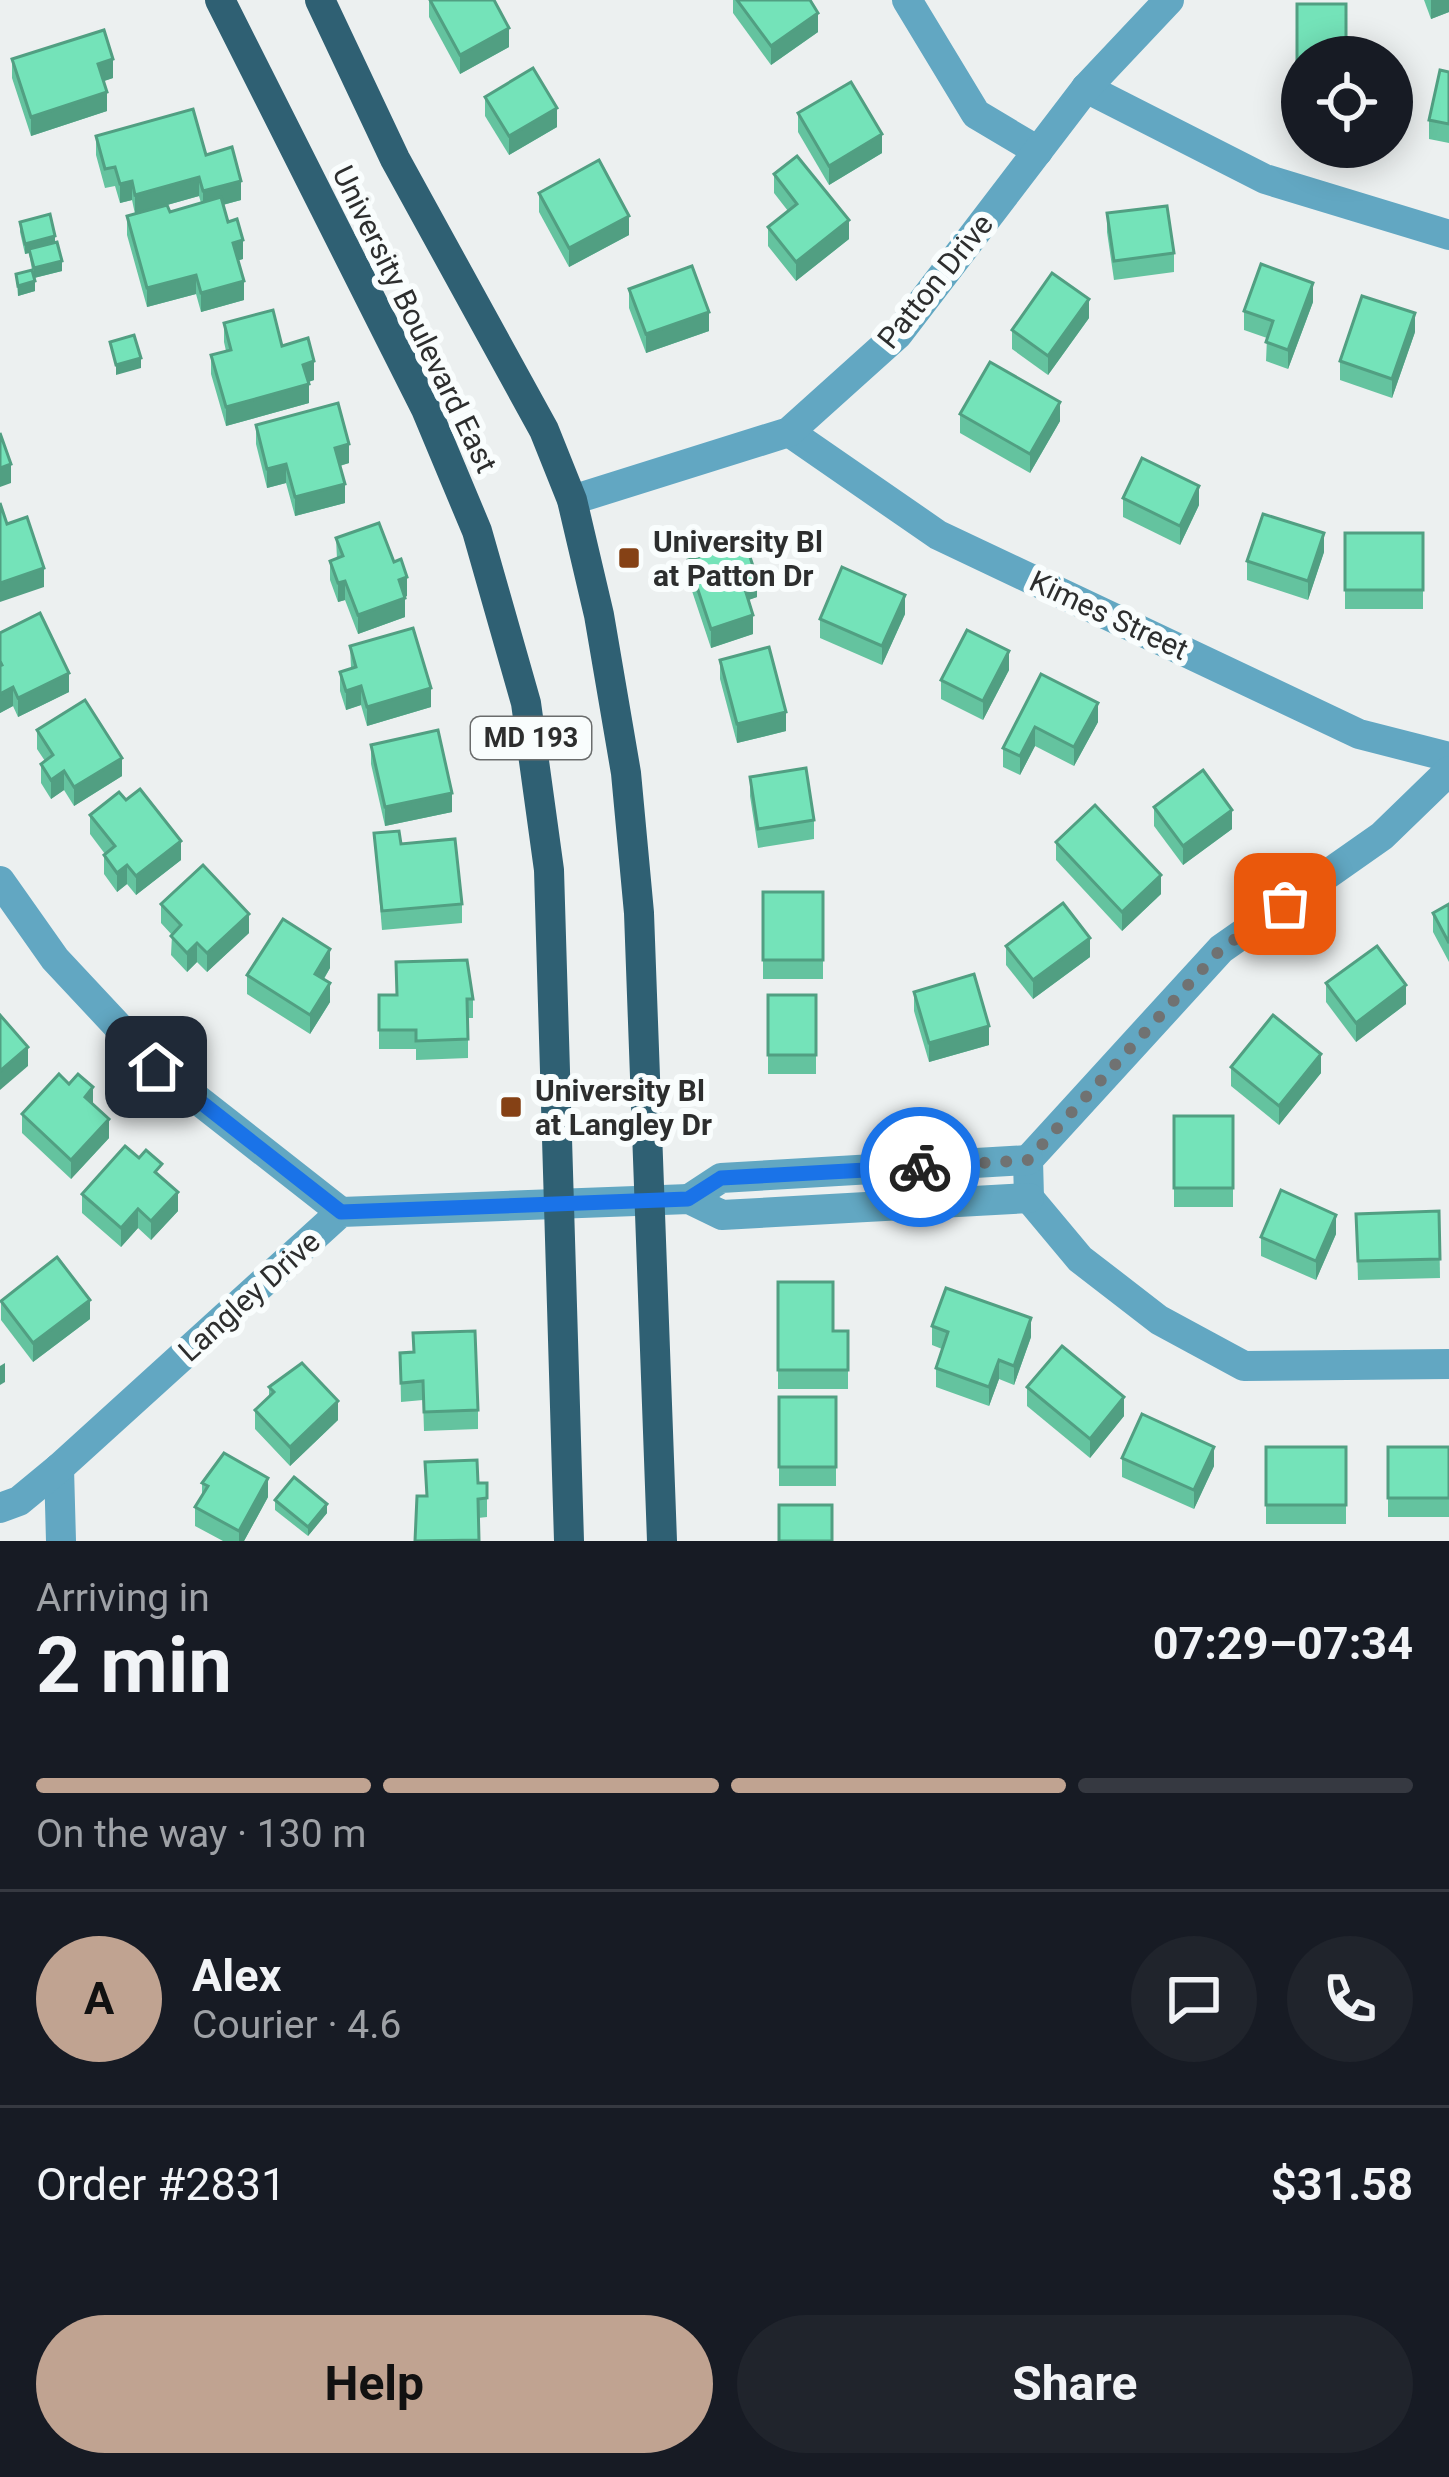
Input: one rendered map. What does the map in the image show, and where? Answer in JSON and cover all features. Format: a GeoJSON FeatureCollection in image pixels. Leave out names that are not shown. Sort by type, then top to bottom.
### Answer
{"type":"FeatureCollection","features":[{"type":"Feature","properties":{"kind":"main road","name":"University Boulevard East"},"geometry":{"type":"LineString","coordinates":[[220,0],[426,409],[477,531],[520,681],[549,870],[568,1541]]}},
{"type":"Feature","properties":{"kind":"main road","name":"University Boulevard East"},"geometry":{"type":"LineString","coordinates":[[320,0],[395,159],[544,430],[572,500],[626,773],[639,913],[662,1541]]}},
{"type":"Feature","properties":{"kind":"street"},"geometry":{"type":"LineString","coordinates":[[907,0],[976,114],[1038,151]]}},
{"type":"Feature","properties":{"kind":"street","name":"Patton Drive"},"geometry":{"type":"LineString","coordinates":[[572,500],[789,432],[898,334],[1086,88],[1169,0]]}},
{"type":"Feature","properties":{"kind":"street"},"geometry":{"type":"LineString","coordinates":[[1086,88],[1265,178],[1449,235]]}},
{"type":"Feature","properties":{"kind":"street","name":"Kimes Street"},"geometry":{"type":"LineString","coordinates":[[789,432],[938,535],[1359,734],[1449,757]]}},
{"type":"Feature","properties":{"kind":"street"},"geometry":{"type":"LineString","coordinates":[[1449,771],[1382,836],[1221,949],[1028,1160],[1029,1198],[1079,1259],[1159,1320],[1244,1366],[1449,1364]]}},
{"type":"Feature","properties":{"kind":"street"},"geometry":{"type":"LineString","coordinates":[[0,881],[56,959],[156,1067],[341,1212]]}},
{"type":"Feature","properties":{"kind":"street","name":"Langley Drive"},"geometry":{"type":"LineString","coordinates":[[688,1199],[721,1178],[1028,1160]]}},
{"type":"Feature","properties":{"kind":"street","name":"Langley Drive"},"geometry":{"type":"LineString","coordinates":[[0,1508],[19,1501],[59,1468],[341,1212],[688,1199],[722,1215],[1029,1198]]}},
{"type":"Feature","properties":{"kind":"street"},"geometry":{"type":"LineString","coordinates":[[59,1468],[61,1541]]}},
{"type":"Feature","properties":{"kind":"building"},"geometry":{"type":"Polygon","coordinates":[[[430,0],[494,0],[509,28],[460,55],[430,0]]]}},
{"type":"Feature","properties":{"kind":"building"},"geometry":{"type":"Polygon","coordinates":[[[737,0],[810,0],[818,13],[771,46],[737,0]]]}},
{"type":"Feature","properties":{"kind":"building"},"geometry":{"type":"Polygon","coordinates":[[[1297,4],[1346,4],[1346,36],[1297,36],[1297,4]]]}},
{"type":"Feature","properties":{"kind":"building"},"geometry":{"type":"Polygon","coordinates":[[[104,30],[113,59],[98,64],[107,92],[31,117],[12,59],[104,30]]]}},
{"type":"Feature","properties":{"kind":"building"},"geometry":{"type":"Polygon","coordinates":[[[533,68],[557,108],[509,136],[485,97],[533,68]]]}},
{"type":"Feature","properties":{"kind":"building"},"geometry":{"type":"Polygon","coordinates":[[[1440,70],[1449,72],[1449,124],[1429,120],[1440,70]]]}},
{"type":"Feature","properties":{"kind":"building"},"geometry":{"type":"Polygon","coordinates":[[[851,82],[882,134],[829,166],[798,113],[851,82]]]}},
{"type":"Feature","properties":{"kind":"building"},"geometry":{"type":"Polygon","coordinates":[[[193,109],[206,155],[232,147],[241,181],[203,191],[199,177],[135,195],[132,181],[120,184],[115,167],[105,169],[96,136],[193,109]]]}},
{"type":"Feature","properties":{"kind":"building"},"geometry":{"type":"Polygon","coordinates":[[[797,156],[849,220],[796,262],[768,227],[797,204],[774,174],[797,156]]]}},
{"type":"Feature","properties":{"kind":"building"},"geometry":{"type":"Polygon","coordinates":[[[599,160],[629,216],[569,248],[539,193],[599,160]]]}},
{"type":"Feature","properties":{"kind":"building"},"geometry":{"type":"Polygon","coordinates":[[[221,197],[228,222],[237,219],[243,240],[233,243],[244,281],[201,293],[196,275],[147,288],[127,216],[167,205],[170,212],[221,197]]]}},
{"type":"Feature","properties":{"kind":"building"},"geometry":{"type":"Polygon","coordinates":[[[1167,206],[1174,253],[1114,261],[1107,213],[1167,206]]]}},
{"type":"Feature","properties":{"kind":"building"},"geometry":{"type":"Polygon","coordinates":[[[50,214],[55,236],[25,244],[20,222],[50,214]]]}},
{"type":"Feature","properties":{"kind":"building"},"geometry":{"type":"Polygon","coordinates":[[[57,242],[62,261],[34,268],[29,249],[57,242]]]}},
{"type":"Feature","properties":{"kind":"building"},"geometry":{"type":"Polygon","coordinates":[[[1261,264],[1313,283],[1288,350],[1266,342],[1273,321],[1244,311],[1261,264]]]}},
{"type":"Feature","properties":{"kind":"building"},"geometry":{"type":"Polygon","coordinates":[[[692,266],[709,312],[646,334],[629,289],[692,266]]]}},
{"type":"Feature","properties":{"kind":"building"},"geometry":{"type":"Polygon","coordinates":[[[32,270],[35,281],[18,286],[16,274],[32,270]]]}},
{"type":"Feature","properties":{"kind":"building"},"geometry":{"type":"Polygon","coordinates":[[[1052,273],[1089,299],[1048,356],[1012,330],[1052,273]]]}},
{"type":"Feature","properties":{"kind":"building"},"geometry":{"type":"Polygon","coordinates":[[[1362,296],[1415,313],[1392,379],[1340,361],[1362,296]]]}},
{"type":"Feature","properties":{"kind":"building"},"geometry":{"type":"Polygon","coordinates":[[[273,310],[282,346],[308,338],[314,361],[303,365],[309,384],[226,407],[211,355],[231,350],[224,323],[273,310]]]}},
{"type":"Feature","properties":{"kind":"building"},"geometry":{"type":"Polygon","coordinates":[[[134,335],[141,358],[116,365],[110,342],[134,335]]]}},
{"type":"Feature","properties":{"kind":"building"},"geometry":{"type":"Polygon","coordinates":[[[990,362],[1060,402],[1030,454],[960,414],[990,362]]]}},
{"type":"Feature","properties":{"kind":"building"},"geometry":{"type":"Polygon","coordinates":[[[338,403],[349,444],[335,448],[345,484],[295,497],[286,464],[267,469],[256,425],[338,403]]]}},
{"type":"Feature","properties":{"kind":"building"},"geometry":{"type":"Polygon","coordinates":[[[0,433],[11,464],[0,468],[0,433]]]}},
{"type":"Feature","properties":{"kind":"building"},"geometry":{"type":"Polygon","coordinates":[[[1142,458],[1199,486],[1180,526],[1123,498],[1142,458]]]}},
{"type":"Feature","properties":{"kind":"building"},"geometry":{"type":"Polygon","coordinates":[[[0,503],[7,524],[27,517],[44,568],[0,583],[0,503]]]}},
{"type":"Feature","properties":{"kind":"building"},"geometry":{"type":"Polygon","coordinates":[[[1263,514],[1324,533],[1308,581],[1247,561],[1263,514]]]}},
{"type":"Feature","properties":{"kind":"building"},"geometry":{"type":"Polygon","coordinates":[[[379,523],[394,562],[401,559],[407,577],[399,580],[405,598],[358,615],[345,581],[338,583],[330,561],[343,556],[336,538],[379,523]]]}},
{"type":"Feature","properties":{"kind":"building"},"geometry":{"type":"Polygon","coordinates":[[[1345,533],[1423,533],[1423,590],[1345,590],[1345,533]]]}},
{"type":"Feature","properties":{"kind":"building"},"geometry":{"type":"Polygon","coordinates":[[[745,542],[757,578],[743,583],[753,615],[711,629],[688,560],[745,542]]]}},
{"type":"Feature","properties":{"kind":"building"},"geometry":{"type":"Polygon","coordinates":[[[842,567],[905,595],[882,646],[820,619],[842,567]]]}},
{"type":"Feature","properties":{"kind":"building"},"geometry":{"type":"Polygon","coordinates":[[[40,613],[69,673],[18,698],[13,687],[0,694],[0,633],[40,613]]]}},
{"type":"Feature","properties":{"kind":"building"},"geometry":{"type":"Polygon","coordinates":[[[413,628],[431,688],[367,707],[361,686],[346,691],[340,672],[356,667],[350,646],[413,628]]]}},
{"type":"Feature","properties":{"kind":"building"},"geometry":{"type":"Polygon","coordinates":[[[967,630],[1009,651],[983,701],[941,680],[967,630]]]}},
{"type":"Feature","properties":{"kind":"building"},"geometry":{"type":"Polygon","coordinates":[[[769,647],[786,712],[737,724],[720,660],[769,647]]]}},
{"type":"Feature","properties":{"kind":"building"},"geometry":{"type":"Polygon","coordinates":[[[1041,674],[1098,703],[1074,747],[1035,727],[1020,756],[1003,748],[1041,674]]]}},
{"type":"Feature","properties":{"kind":"building"},"geometry":{"type":"Polygon","coordinates":[[[85,700],[122,758],[74,787],[64,771],[51,780],[41,764],[53,755],[37,730],[85,700]]]}},
{"type":"Feature","properties":{"kind":"building"},"geometry":{"type":"Polygon","coordinates":[[[438,730],[452,793],[385,807],[371,745],[438,730]]]}},
{"type":"Feature","properties":{"kind":"building"},"geometry":{"type":"Polygon","coordinates":[[[806,768],[814,820],[758,829],[750,777],[806,768]]]}},
{"type":"Feature","properties":{"kind":"building"},"geometry":{"type":"Polygon","coordinates":[[[1203,770],[1232,810],[1183,846],[1154,807],[1203,770]]]}},
{"type":"Feature","properties":{"kind":"building"},"geometry":{"type":"Polygon","coordinates":[[[140,789],[181,841],[136,876],[127,865],[117,873],[104,855],[115,846],[90,815],[119,792],[126,800],[140,789]]]}},
{"type":"Feature","properties":{"kind":"building"},"geometry":{"type":"Polygon","coordinates":[[[1095,805],[1161,875],[1122,912],[1056,842],[1095,805]]]}},
{"type":"Feature","properties":{"kind":"building"},"geometry":{"type":"Polygon","coordinates":[[[399,831],[401,844],[455,839],[462,904],[382,911],[374,833],[399,831]]]}},
{"type":"Feature","properties":{"kind":"building"},"geometry":{"type":"Polygon","coordinates":[[[203,865],[249,914],[207,953],[197,943],[187,953],[171,936],[181,925],[161,904],[203,865]]]}},
{"type":"Feature","properties":{"kind":"building"},"geometry":{"type":"Polygon","coordinates":[[[763,892],[823,892],[823,960],[763,960],[763,892]]]}},
{"type":"Feature","properties":{"kind":"building"},"geometry":{"type":"Polygon","coordinates":[[[1063,903],[1090,938],[1033,980],[1006,946],[1063,903]]]}},
{"type":"Feature","properties":{"kind":"building"},"geometry":{"type":"Polygon","coordinates":[[[1449,904],[1449,943],[1433,913],[1449,904]]]}},
{"type":"Feature","properties":{"kind":"building"},"geometry":{"type":"Polygon","coordinates":[[[283,919],[330,949],[315,974],[330,983],[310,1015],[247,975],[283,919]]]}},
{"type":"Feature","properties":{"kind":"building"},"geometry":{"type":"Polygon","coordinates":[[[1377,946],[1406,985],[1356,1023],[1326,983],[1377,946]]]}},
{"type":"Feature","properties":{"kind":"building"},"geometry":{"type":"Polygon","coordinates":[[[467,960],[473,999],[467,999],[468,1039],[416,1041],[416,1030],[379,1030],[379,995],[397,995],[396,962],[467,960]]]}},
{"type":"Feature","properties":{"kind":"building"},"geometry":{"type":"Polygon","coordinates":[[[974,974],[989,1026],[929,1043],[914,992],[974,974]]]}},
{"type":"Feature","properties":{"kind":"building"},"geometry":{"type":"Polygon","coordinates":[[[768,995],[816,995],[816,1055],[768,1055],[768,995]]]}},
{"type":"Feature","properties":{"kind":"building"},"geometry":{"type":"Polygon","coordinates":[[[0,1015],[28,1047],[0,1071],[0,1015]]]}},
{"type":"Feature","properties":{"kind":"building"},"geometry":{"type":"Polygon","coordinates":[[[1273,1015],[1321,1054],[1279,1106],[1231,1067],[1273,1015]]]}},
{"type":"Feature","properties":{"kind":"building"},"geometry":{"type":"Polygon","coordinates":[[[59,1074],[69,1084],[78,1074],[93,1087],[85,1097],[109,1119],[71,1160],[22,1114],[59,1074]]]}},
{"type":"Feature","properties":{"kind":"building"},"geometry":{"type":"Polygon","coordinates":[[[1174,1116],[1233,1116],[1233,1188],[1174,1188],[1174,1116]]]}},
{"type":"Feature","properties":{"kind":"building"},"geometry":{"type":"Polygon","coordinates":[[[125,1146],[139,1158],[146,1150],[162,1164],[155,1172],[178,1192],[151,1221],[138,1209],[121,1228],[82,1194],[125,1146]]]}},
{"type":"Feature","properties":{"kind":"building"},"geometry":{"type":"Polygon","coordinates":[[[1281,1190],[1336,1215],[1316,1261],[1261,1237],[1281,1190]]]}},
{"type":"Feature","properties":{"kind":"building"},"geometry":{"type":"Polygon","coordinates":[[[1439,1211],[1440,1259],[1358,1261],[1356,1214],[1439,1211]]]}},
{"type":"Feature","properties":{"kind":"building"},"geometry":{"type":"Polygon","coordinates":[[[57,1257],[90,1300],[33,1343],[1,1301],[57,1257]]]}},
{"type":"Feature","properties":{"kind":"building"},"geometry":{"type":"Polygon","coordinates":[[[778,1282],[833,1282],[833,1331],[848,1331],[848,1370],[778,1370],[778,1282]]]}},
{"type":"Feature","properties":{"kind":"building"},"geometry":{"type":"Polygon","coordinates":[[[946,1288],[1031,1318],[1014,1366],[999,1360],[989,1387],[936,1368],[948,1332],[932,1326],[946,1288]]]}},
{"type":"Feature","properties":{"kind":"building"},"geometry":{"type":"Polygon","coordinates":[[[475,1331],[478,1410],[424,1412],[423,1381],[401,1383],[400,1353],[414,1352],[413,1333],[475,1331]]]}},
{"type":"Feature","properties":{"kind":"building"},"geometry":{"type":"Polygon","coordinates":[[[1062,1346],[1124,1397],[1090,1439],[1027,1387],[1062,1346]]]}},
{"type":"Feature","properties":{"kind":"building"},"geometry":{"type":"Polygon","coordinates":[[[302,1363],[338,1401],[290,1447],[255,1410],[274,1392],[269,1387],[302,1363]]]}},
{"type":"Feature","properties":{"kind":"building"},"geometry":{"type":"Polygon","coordinates":[[[779,1397],[836,1397],[836,1467],[779,1467],[779,1397]]]}},
{"type":"Feature","properties":{"kind":"building"},"geometry":{"type":"Polygon","coordinates":[[[1142,1414],[1214,1447],[1194,1490],[1122,1458],[1142,1414]]]}},
{"type":"Feature","properties":{"kind":"building"},"geometry":{"type":"Polygon","coordinates":[[[1266,1447],[1346,1447],[1346,1505],[1266,1505],[1266,1447]]]}},
{"type":"Feature","properties":{"kind":"building"},"geometry":{"type":"Polygon","coordinates":[[[1388,1447],[1449,1447],[1449,1498],[1388,1498],[1388,1447]]]}},
{"type":"Feature","properties":{"kind":"building"},"geometry":{"type":"Polygon","coordinates":[[[224,1453],[268,1478],[239,1531],[195,1507],[208,1486],[202,1483],[224,1453]]]}},
{"type":"Feature","properties":{"kind":"building"},"geometry":{"type":"Polygon","coordinates":[[[477,1460],[478,1483],[487,1483],[487,1498],[478,1499],[479,1540],[415,1541],[417,1496],[427,1496],[425,1462],[477,1460]]]}},
{"type":"Feature","properties":{"kind":"building"},"geometry":{"type":"Polygon","coordinates":[[[294,1477],[327,1504],[308,1527],[275,1500],[294,1477]]]}},
{"type":"Feature","properties":{"kind":"building"},"geometry":{"type":"Polygon","coordinates":[[[779,1505],[832,1505],[832,1541],[779,1541],[779,1505]]]}},
{"type":"Feature","properties":{"kind":"way so far"},"geometry":{"type":"LineString","coordinates":[[920,1167],[1028,1160],[1221,949],[1285,904]]}},
{"type":"Feature","properties":{"kind":"place","name":"University Bl at Patton Dr"},"geometry":{"type":"Point","coordinates":[629,558]}},
{"type":"Feature","properties":{"kind":"place","name":"University Bl at Langley Dr"},"geometry":{"type":"Point","coordinates":[511,1107]}},
{"type":"Feature","properties":{"kind":"route"},"geometry":{"type":"LineString","coordinates":[[156,1067],[341,1212],[688,1199],[721,1178],[920,1167]]}}]}
